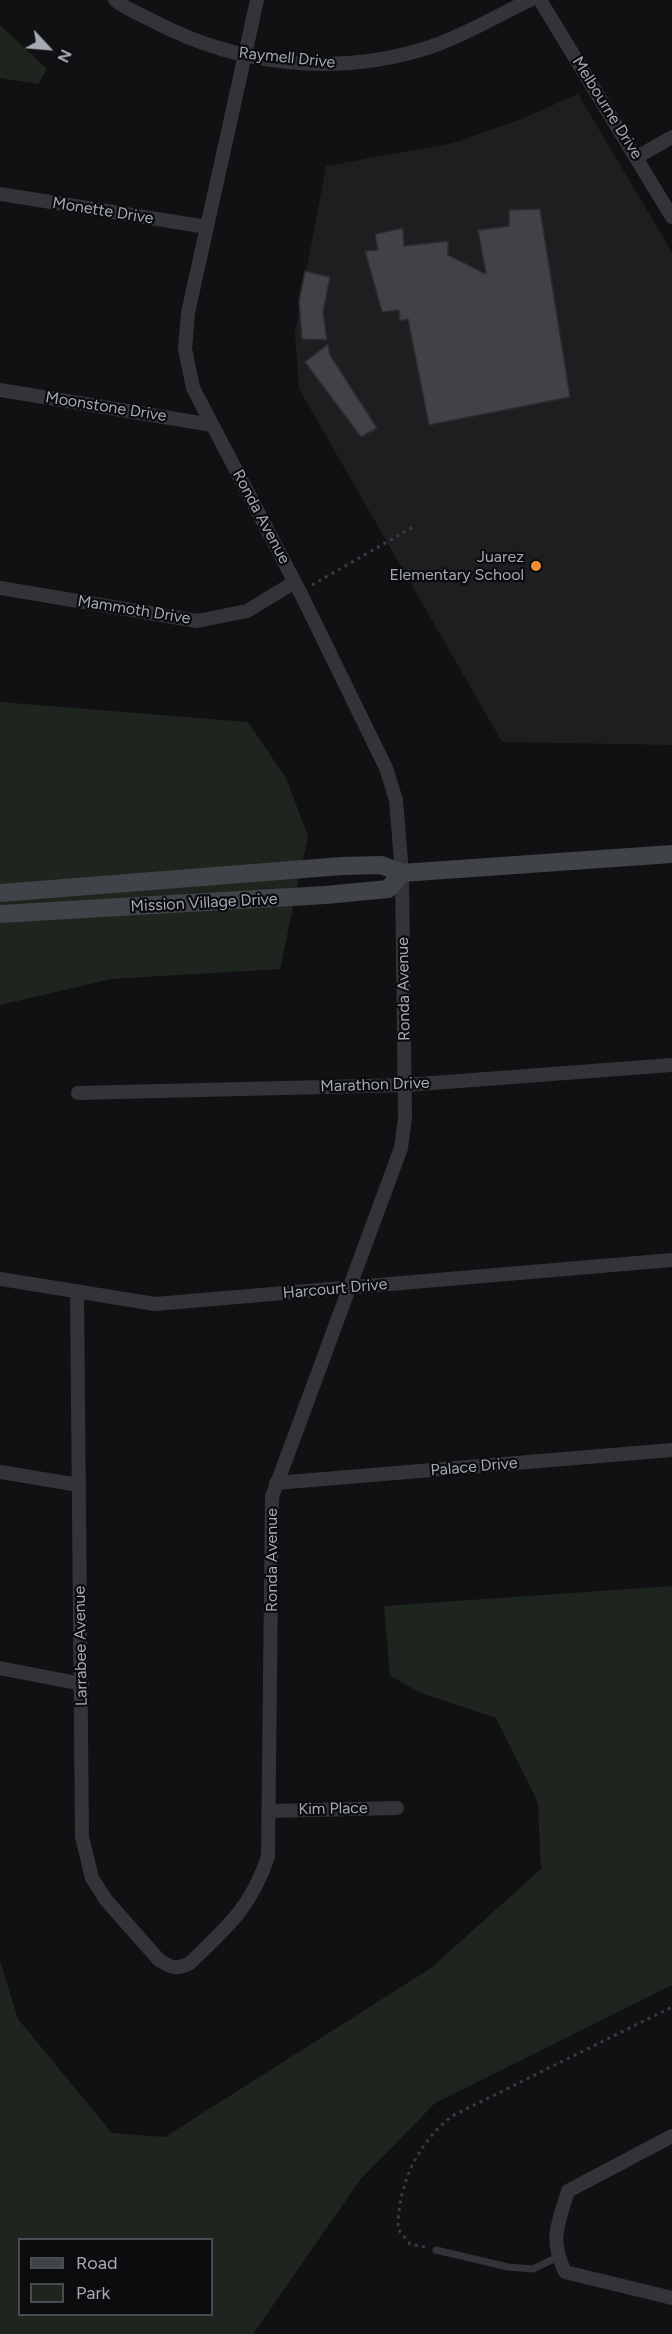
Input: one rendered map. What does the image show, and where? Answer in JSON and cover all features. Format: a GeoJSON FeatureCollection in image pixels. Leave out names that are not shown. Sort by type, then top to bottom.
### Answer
{"type":"FeatureCollection","features":[{"type":"Feature","properties":{"kind":"main road","name":"Mission Village Drive"},"geometry":{"type":"LineString","coordinates":[[0,893],[342,866],[381,865],[402,873],[672,854]]}},
{"type":"Feature","properties":{"kind":"main road","name":"Mission Village Drive"},"geometry":{"type":"LineString","coordinates":[[0,915],[388,889],[402,873]]}},
{"type":"Feature","properties":{"kind":"street","name":"Raymell Drive"},"geometry":{"type":"LineString","coordinates":[[114,0],[185,37],[244,57],[328,66],[362,63],[431,47],[530,0]]}},
{"type":"Feature","properties":{"kind":"street","name":"Ronda Avenue"},"geometry":{"type":"LineString","coordinates":[[170,1967],[180,1968],[189,1963],[241,1913],[260,1881],[268,1857],[272,1497],[401,1148],[405,1118],[402,873],[396,800],[386,768],[298,587],[193,388],[185,349],[188,313],[257,0]]}},
{"type":"Feature","properties":{"kind":"street","name":"Melbourne Drive"},"geometry":{"type":"LineString","coordinates":[[540,0],[672,217]]}},
{"type":"Feature","properties":{"kind":"street"},"geometry":{"type":"LineString","coordinates":[[637,158],[672,137]]}},
{"type":"Feature","properties":{"kind":"street","name":"Monette Drive"},"geometry":{"type":"LineString","coordinates":[[0,194],[207,227]]}},
{"type":"Feature","properties":{"kind":"street","name":"Moonstone Drive"},"geometry":{"type":"LineString","coordinates":[[0,390],[212,425]]}},
{"type":"Feature","properties":{"kind":"street","name":"Mammoth Drive"},"geometry":{"type":"LineString","coordinates":[[0,588],[197,621],[247,611],[298,587]]}},
{"type":"Feature","properties":{"kind":"street","name":"Marathon Drive"},"geometry":{"type":"LineString","coordinates":[[78,1093],[406,1085],[672,1065]]}},
{"type":"Feature","properties":{"kind":"street","name":"Harcourt Drive"},"geometry":{"type":"LineString","coordinates":[[0,1279],[155,1304],[672,1260]]}},
{"type":"Feature","properties":{"kind":"street","name":"Larrabee Avenue"},"geometry":{"type":"LineString","coordinates":[[77,1293],[82,1837],[92,1878],[106,1900],[159,1960],[170,1967]]}},
{"type":"Feature","properties":{"kind":"street","name":"Palace Drive"},"geometry":{"type":"LineString","coordinates":[[276,1483],[672,1450]]}},
{"type":"Feature","properties":{"kind":"street"},"geometry":{"type":"LineString","coordinates":[[0,1472],[79,1485]]}},
{"type":"Feature","properties":{"kind":"street"},"geometry":{"type":"LineString","coordinates":[[0,1668],[82,1684]]}},
{"type":"Feature","properties":{"kind":"street","name":"Kim Place"},"geometry":{"type":"LineString","coordinates":[[270,1811],[397,1808]]}},
{"type":"Feature","properties":{"kind":"street"},"geometry":{"type":"LineString","coordinates":[[672,2136],[568,2191],[554,2237],[558,2257],[565,2272],[672,2298]]}},
{"type":"Feature","properties":{"kind":"lane"},"geometry":{"type":"LineString","coordinates":[[436,2250],[508,2267],[533,2269],[558,2257]]}},
{"type":"Feature","properties":{"kind":"path"},"geometry":{"type":"LineString","coordinates":[[298,587],[335,570],[413,527]]}},
{"type":"Feature","properties":{"kind":"path"},"geometry":{"type":"LineString","coordinates":[[436,2250],[410,2244],[398,2229],[398,2206],[407,2175],[432,2132],[452,2116],[672,2007]]}},
{"type":"Feature","properties":{"kind":"shaded area","name":"Juarez Elementary School"},"geometry":{"type":"Polygon","coordinates":[[[578,94],[672,252],[672,745],[502,742],[299,389],[295,332],[326,166],[453,143],[519,120],[578,94]]]}},
{"type":"Feature","properties":{"kind":"green space"},"geometry":{"type":"Polygon","coordinates":[[[0,25],[47,69],[38,84],[0,78],[0,25]]]}},
{"type":"Feature","properties":{"kind":"green space"},"geometry":{"type":"Polygon","coordinates":[[[0,702],[248,722],[286,778],[308,836],[280,969],[111,979],[0,1005],[0,702]]]}},
{"type":"Feature","properties":{"kind":"green space"},"geometry":{"type":"Polygon","coordinates":[[[672,1586],[672,1985],[435,2103],[360,2180],[253,2334],[0,2334],[0,1961],[18,2019],[112,2133],[165,2137],[431,1968],[541,1869],[538,1803],[496,1718],[421,1693],[390,1676],[384,1606],[672,1586]]]}},
{"type":"Feature","properties":{"kind":"building"},"geometry":{"type":"Polygon","coordinates":[[[540,209],[570,397],[429,425],[408,319],[400,321],[399,310],[382,312],[365,251],[378,250],[375,234],[403,228],[404,246],[448,241],[448,255],[486,274],[478,230],[509,226],[509,210],[540,209]]]}},
{"type":"Feature","properties":{"kind":"building"},"geometry":{"type":"Polygon","coordinates":[[[305,271],[330,277],[323,312],[327,340],[302,339],[299,301],[305,271]]]}},
{"type":"Feature","properties":{"kind":"building"},"geometry":{"type":"Polygon","coordinates":[[[328,344],[330,355],[377,428],[361,437],[305,362],[328,344]]]}},
{"type":"Feature","properties":{"kind":"place","name":"Juarez Elementary School"},"geometry":{"type":"Point","coordinates":[536,566]}}]}
